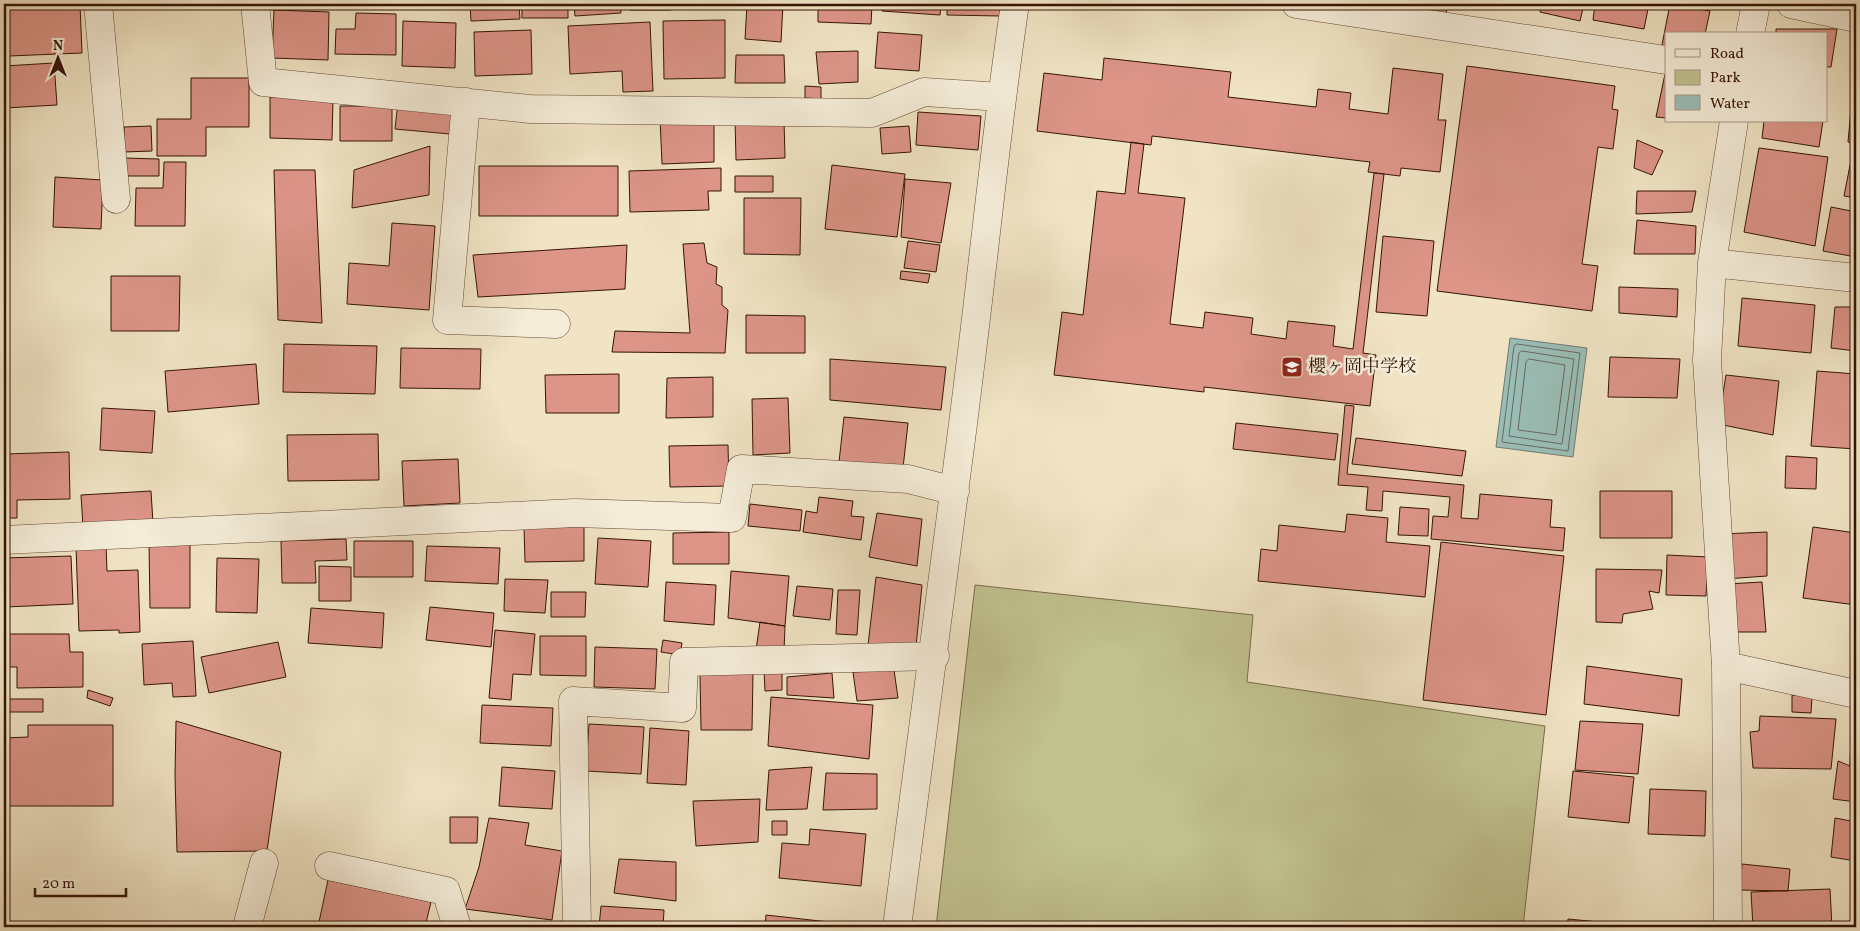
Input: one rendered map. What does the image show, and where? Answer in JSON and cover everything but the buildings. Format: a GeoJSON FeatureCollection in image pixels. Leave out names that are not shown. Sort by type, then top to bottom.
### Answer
{"type":"FeatureCollection","features":[{"type":"Feature","properties":{"kind":"street"},"geometry":{"type":"LineString","coordinates":[[98,4],[116,199]]}},
{"type":"Feature","properties":{"kind":"street"},"geometry":{"type":"LineString","coordinates":[[255,4],[263,82],[530,109],[872,113],[924,92],[1001,97]]}},
{"type":"Feature","properties":{"kind":"street"},"geometry":{"type":"LineString","coordinates":[[897,927],[935,656],[988,227],[1001,97],[1015,4]]}},
{"type":"Feature","properties":{"kind":"street"},"geometry":{"type":"LineString","coordinates":[[1296,4],[1665,60]]}},
{"type":"Feature","properties":{"kind":"street"},"geometry":{"type":"LineString","coordinates":[[1750,32],[1756,4]]}},
{"type":"Feature","properties":{"kind":"street"},"geometry":{"type":"LineString","coordinates":[[1791,4],[1856,18]]}},
{"type":"Feature","properties":{"kind":"street"},"geometry":{"type":"LineString","coordinates":[[466,102],[448,320],[556,324]]}},
{"type":"Feature","properties":{"kind":"street"},"geometry":{"type":"LineString","coordinates":[[1728,927],[1726,666],[1707,360],[1712,263],[1734,122]]}},
{"type":"Feature","properties":{"kind":"street"},"geometry":{"type":"LineString","coordinates":[[1712,263],[1856,278]]}},
{"type":"Feature","properties":{"kind":"street"},"geometry":{"type":"LineString","coordinates":[[4,540],[575,513],[732,518],[741,469],[908,479],[955,491]]}},
{"type":"Feature","properties":{"kind":"street"},"geometry":{"type":"LineString","coordinates":[[577,927],[572,701],[682,708],[684,662],[935,656]]}},
{"type":"Feature","properties":{"kind":"street"},"geometry":{"type":"LineString","coordinates":[[1726,666],[1856,694]]}},
{"type":"Feature","properties":{"kind":"street"},"geometry":{"type":"LineString","coordinates":[[247,927],[264,863]]}},
{"type":"Feature","properties":{"kind":"street"},"geometry":{"type":"LineString","coordinates":[[329,866],[446,891],[457,927]]}},
{"type":"Feature","properties":{"kind":"green space"},"geometry":{"type":"Polygon","coordinates":[[[975,585],[1253,615],[1247,682],[1545,726],[1523,927],[936,927],[975,585]]]}},
{"type":"Feature","properties":{"kind":"water"},"geometry":{"type":"Polygon","coordinates":[[[1510,338],[1587,348],[1573,457],[1496,447],[1510,338]]]}},
{"type":"Feature","properties":{"kind":"place","name":"櫻ヶ岡中学校"},"geometry":{"type":"Point","coordinates":[1292,367]}}]}
